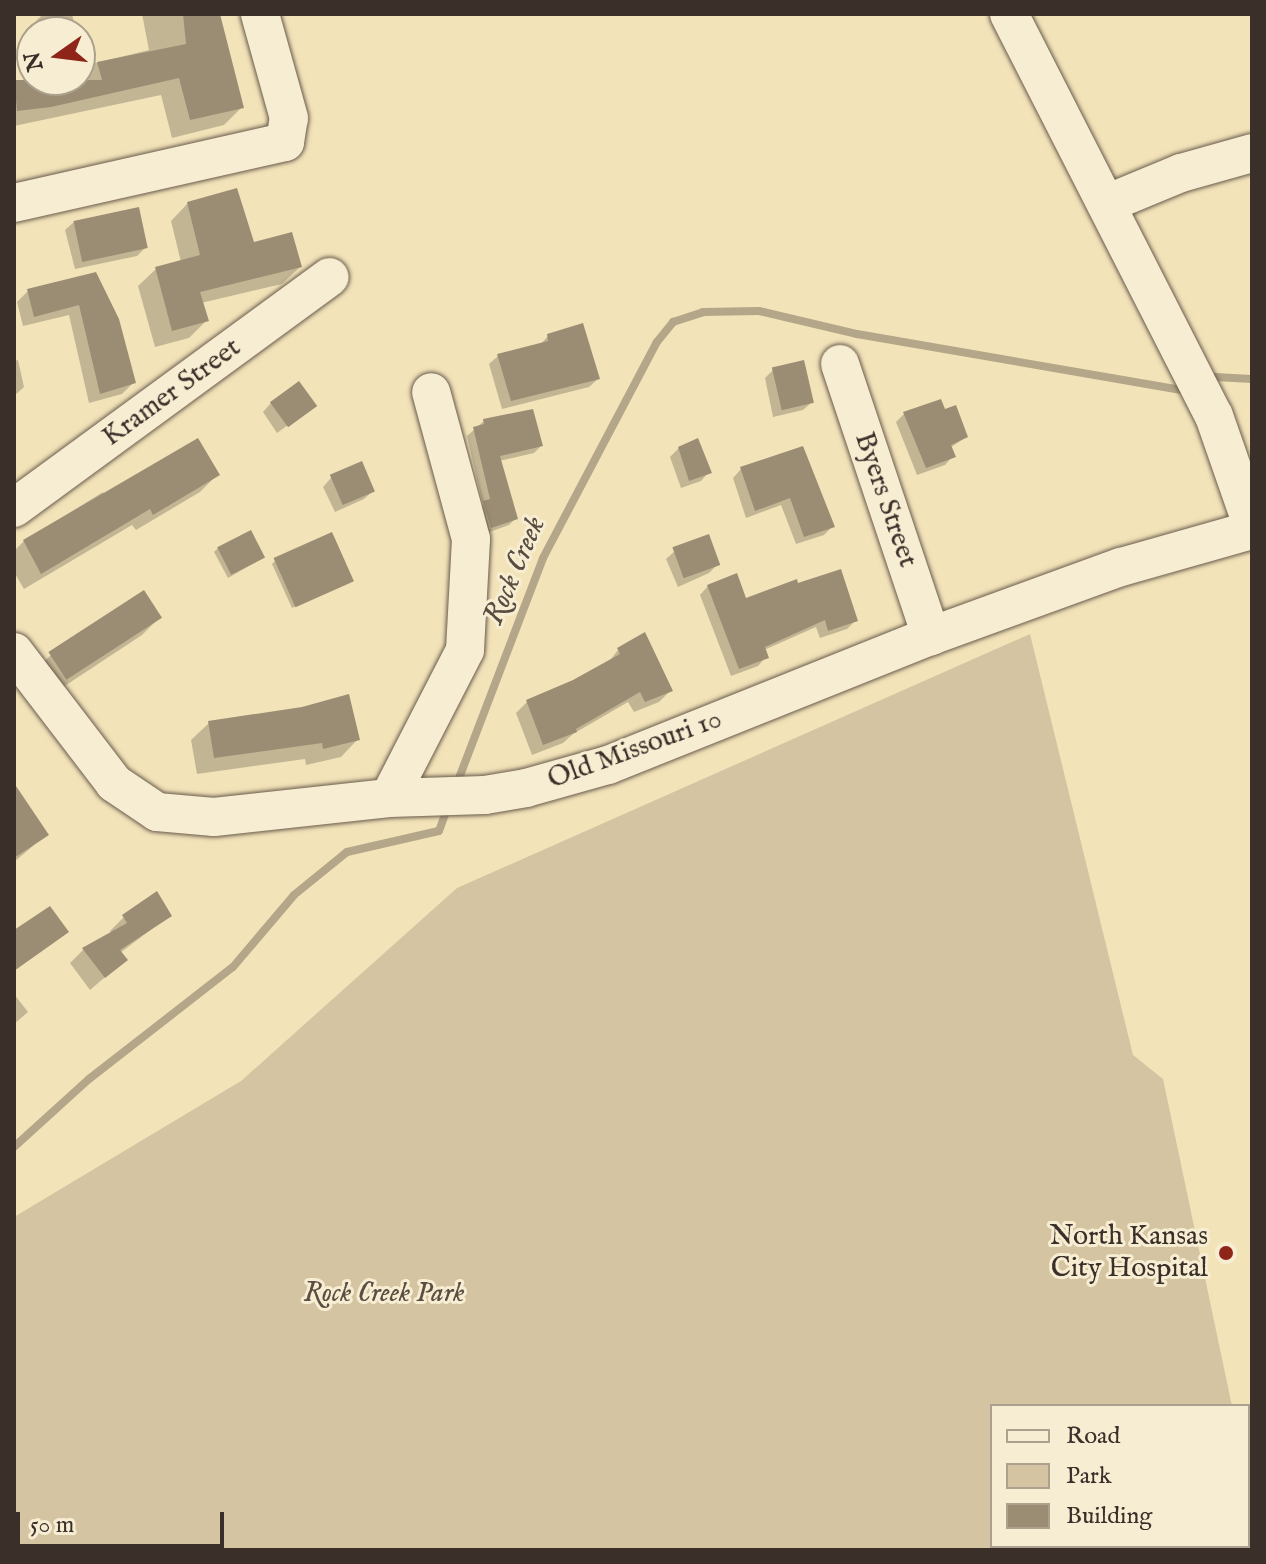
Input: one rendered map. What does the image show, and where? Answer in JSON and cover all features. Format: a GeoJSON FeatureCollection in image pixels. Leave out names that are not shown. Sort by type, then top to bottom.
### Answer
{"type":"FeatureCollection","features":[{"type":"Feature","properties":{"kind":"street"},"geometry":{"type":"LineString","coordinates":[[14,203],[285,142],[289,118],[260,14]]}},
{"type":"Feature","properties":{"kind":"street"},"geometry":{"type":"LineString","coordinates":[[1009,14],[1214,416],[1252,527]]}},
{"type":"Feature","properties":{"kind":"street"},"geometry":{"type":"LineString","coordinates":[[1106,204],[1181,173],[1252,153]]}},
{"type":"Feature","properties":{"kind":"street","name":"Kramer Street"},"geometry":{"type":"LineString","coordinates":[[14,508],[330,277]]}},
{"type":"Feature","properties":{"kind":"street","name":"Byers Street"},"geometry":{"type":"LineString","coordinates":[[840,364],[931,636]]}},
{"type":"Feature","properties":{"kind":"street"},"geometry":{"type":"LineString","coordinates":[[404,798],[465,650],[471,539],[431,392]]}},
{"type":"Feature","properties":{"kind":"street","name":"Old Missouri 10"},"geometry":{"type":"LineString","coordinates":[[21,674],[114,783],[157,812],[214,817],[404,798],[485,795],[526,788],[608,765],[931,636],[1121,567],[1252,527]]}},
{"type":"Feature","properties":{"kind":"green space","name":"Rock Creek Park"},"geometry":{"type":"Polygon","coordinates":[[[1030,634],[1133,1055],[1163,1079],[1232,1404],[990,1404],[990,1548],[1250,1548],[1250,1490],[1252,1550],[14,1550],[14,1217],[241,1081],[457,888],[1030,634]]]}},
{"type":"Feature","properties":{"kind":"building"},"geometry":{"type":"Polygon","coordinates":[[[183,14],[220,14],[244,108],[190,120],[179,78],[51,107],[17,111],[14,80],[16,96],[96,96],[96,80],[102,80],[97,62],[186,44],[183,14]]]}},
{"type":"Feature","properties":{"kind":"building"},"geometry":{"type":"Polygon","coordinates":[[[237,188],[254,242],[292,232],[302,267],[200,292],[209,321],[172,331],[155,267],[200,255],[187,202],[237,188]]]}},
{"type":"Feature","properties":{"kind":"building"},"geometry":{"type":"Polygon","coordinates":[[[139,207],[148,248],[82,262],[73,221],[139,207]]]}},
{"type":"Feature","properties":{"kind":"building"},"geometry":{"type":"Polygon","coordinates":[[[96,272],[119,319],[136,383],[100,394],[79,305],[34,317],[27,289],[96,272]]]}},
{"type":"Feature","properties":{"kind":"building"},"geometry":{"type":"Polygon","coordinates":[[[583,323],[600,379],[511,401],[497,354],[548,341],[547,334],[583,323]]]}},
{"type":"Feature","properties":{"kind":"building"},"geometry":{"type":"Polygon","coordinates":[[[804,360],[814,403],[782,410],[772,367],[804,360]]]}},
{"type":"Feature","properties":{"kind":"building"},"geometry":{"type":"Polygon","coordinates":[[[299,381],[317,406],[288,427],[270,402],[299,381]]]}},
{"type":"Feature","properties":{"kind":"building"},"geometry":{"type":"Polygon","coordinates":[[[941,399],[945,409],[956,405],[968,437],[951,445],[956,457],[926,468],[903,412],[941,399]]]}},
{"type":"Feature","properties":{"kind":"building"},"geometry":{"type":"Polygon","coordinates":[[[533,409],[543,446],[500,456],[518,519],[491,528],[483,501],[490,499],[473,427],[484,424],[483,419],[533,409]]]}},
{"type":"Feature","properties":{"kind":"building"},"geometry":{"type":"Polygon","coordinates":[[[198,438],[220,475],[153,515],[150,509],[41,574],[23,540],[198,438]]]}},
{"type":"Feature","properties":{"kind":"building"},"geometry":{"type":"Polygon","coordinates":[[[698,438],[712,473],[689,481],[678,447],[698,438]]]}},
{"type":"Feature","properties":{"kind":"building"},"geometry":{"type":"Polygon","coordinates":[[[803,446],[835,527],[804,537],[790,498],[755,511],[740,467],[803,446]]]}},
{"type":"Feature","properties":{"kind":"building"},"geometry":{"type":"Polygon","coordinates":[[[362,461],[375,491],[343,505],[330,475],[362,461]]]}},
{"type":"Feature","properties":{"kind":"building"},"geometry":{"type":"Polygon","coordinates":[[[251,530],[265,558],[231,575],[217,547],[251,530]]]}},
{"type":"Feature","properties":{"kind":"building"},"geometry":{"type":"Polygon","coordinates":[[[332,532],[354,581],[295,607],[274,558],[332,532]]]}},
{"type":"Feature","properties":{"kind":"building"},"geometry":{"type":"Polygon","coordinates":[[[709,534],[720,565],[684,578],[672,547],[709,534]]]}},
{"type":"Feature","properties":{"kind":"building"},"geometry":{"type":"Polygon","coordinates":[[[841,569],[858,621],[828,631],[825,620],[765,647],[769,658],[739,669],[707,585],[737,573],[746,598],[797,579],[798,583],[841,569]]]}},
{"type":"Feature","properties":{"kind":"building"},"geometry":{"type":"Polygon","coordinates":[[[144,590],[162,618],[66,680],[48,652],[144,590]]]}},
{"type":"Feature","properties":{"kind":"building"},"geometry":{"type":"Polygon","coordinates":[[[645,632],[673,691],[645,702],[640,692],[576,729],[577,732],[543,745],[526,700],[573,680],[620,654],[617,648],[645,632]]]}},
{"type":"Feature","properties":{"kind":"building"},"geometry":{"type":"Polygon","coordinates":[[[349,694],[360,740],[323,749],[322,743],[214,758],[208,721],[302,707],[349,694]]]}},
{"type":"Feature","properties":{"kind":"building"},"geometry":{"type":"Polygon","coordinates":[[[14,783],[49,835],[14,858],[14,783]]]}},
{"type":"Feature","properties":{"kind":"building"},"geometry":{"type":"Polygon","coordinates":[[[157,891],[172,916],[120,950],[128,960],[105,978],[82,948],[127,923],[122,915],[157,891]]]}},
{"type":"Feature","properties":{"kind":"building"},"geometry":{"type":"Polygon","coordinates":[[[50,906],[69,932],[14,971],[14,930],[50,906]]]}},
{"type":"Feature","properties":{"kind":"waterway","name":"Rock Creek"},"geometry":{"type":"LineString","coordinates":[[456,786],[543,558],[657,342],[673,322],[703,312],[759,311],[857,334],[1181,390]]}},
{"type":"Feature","properties":{"kind":"waterway","name":"Rock Creek"},"geometry":{"type":"LineString","coordinates":[[1215,377],[1252,379]]}},
{"type":"Feature","properties":{"kind":"waterway","name":"Rock Creek"},"geometry":{"type":"LineString","coordinates":[[14,1147],[89,1079],[233,967],[294,895],[347,852],[439,831],[448,806]]}},
{"type":"Feature","properties":{"kind":"place","name":"North Kansas City Hospital"},"geometry":{"type":"Point","coordinates":[1226,1253]}}]}
